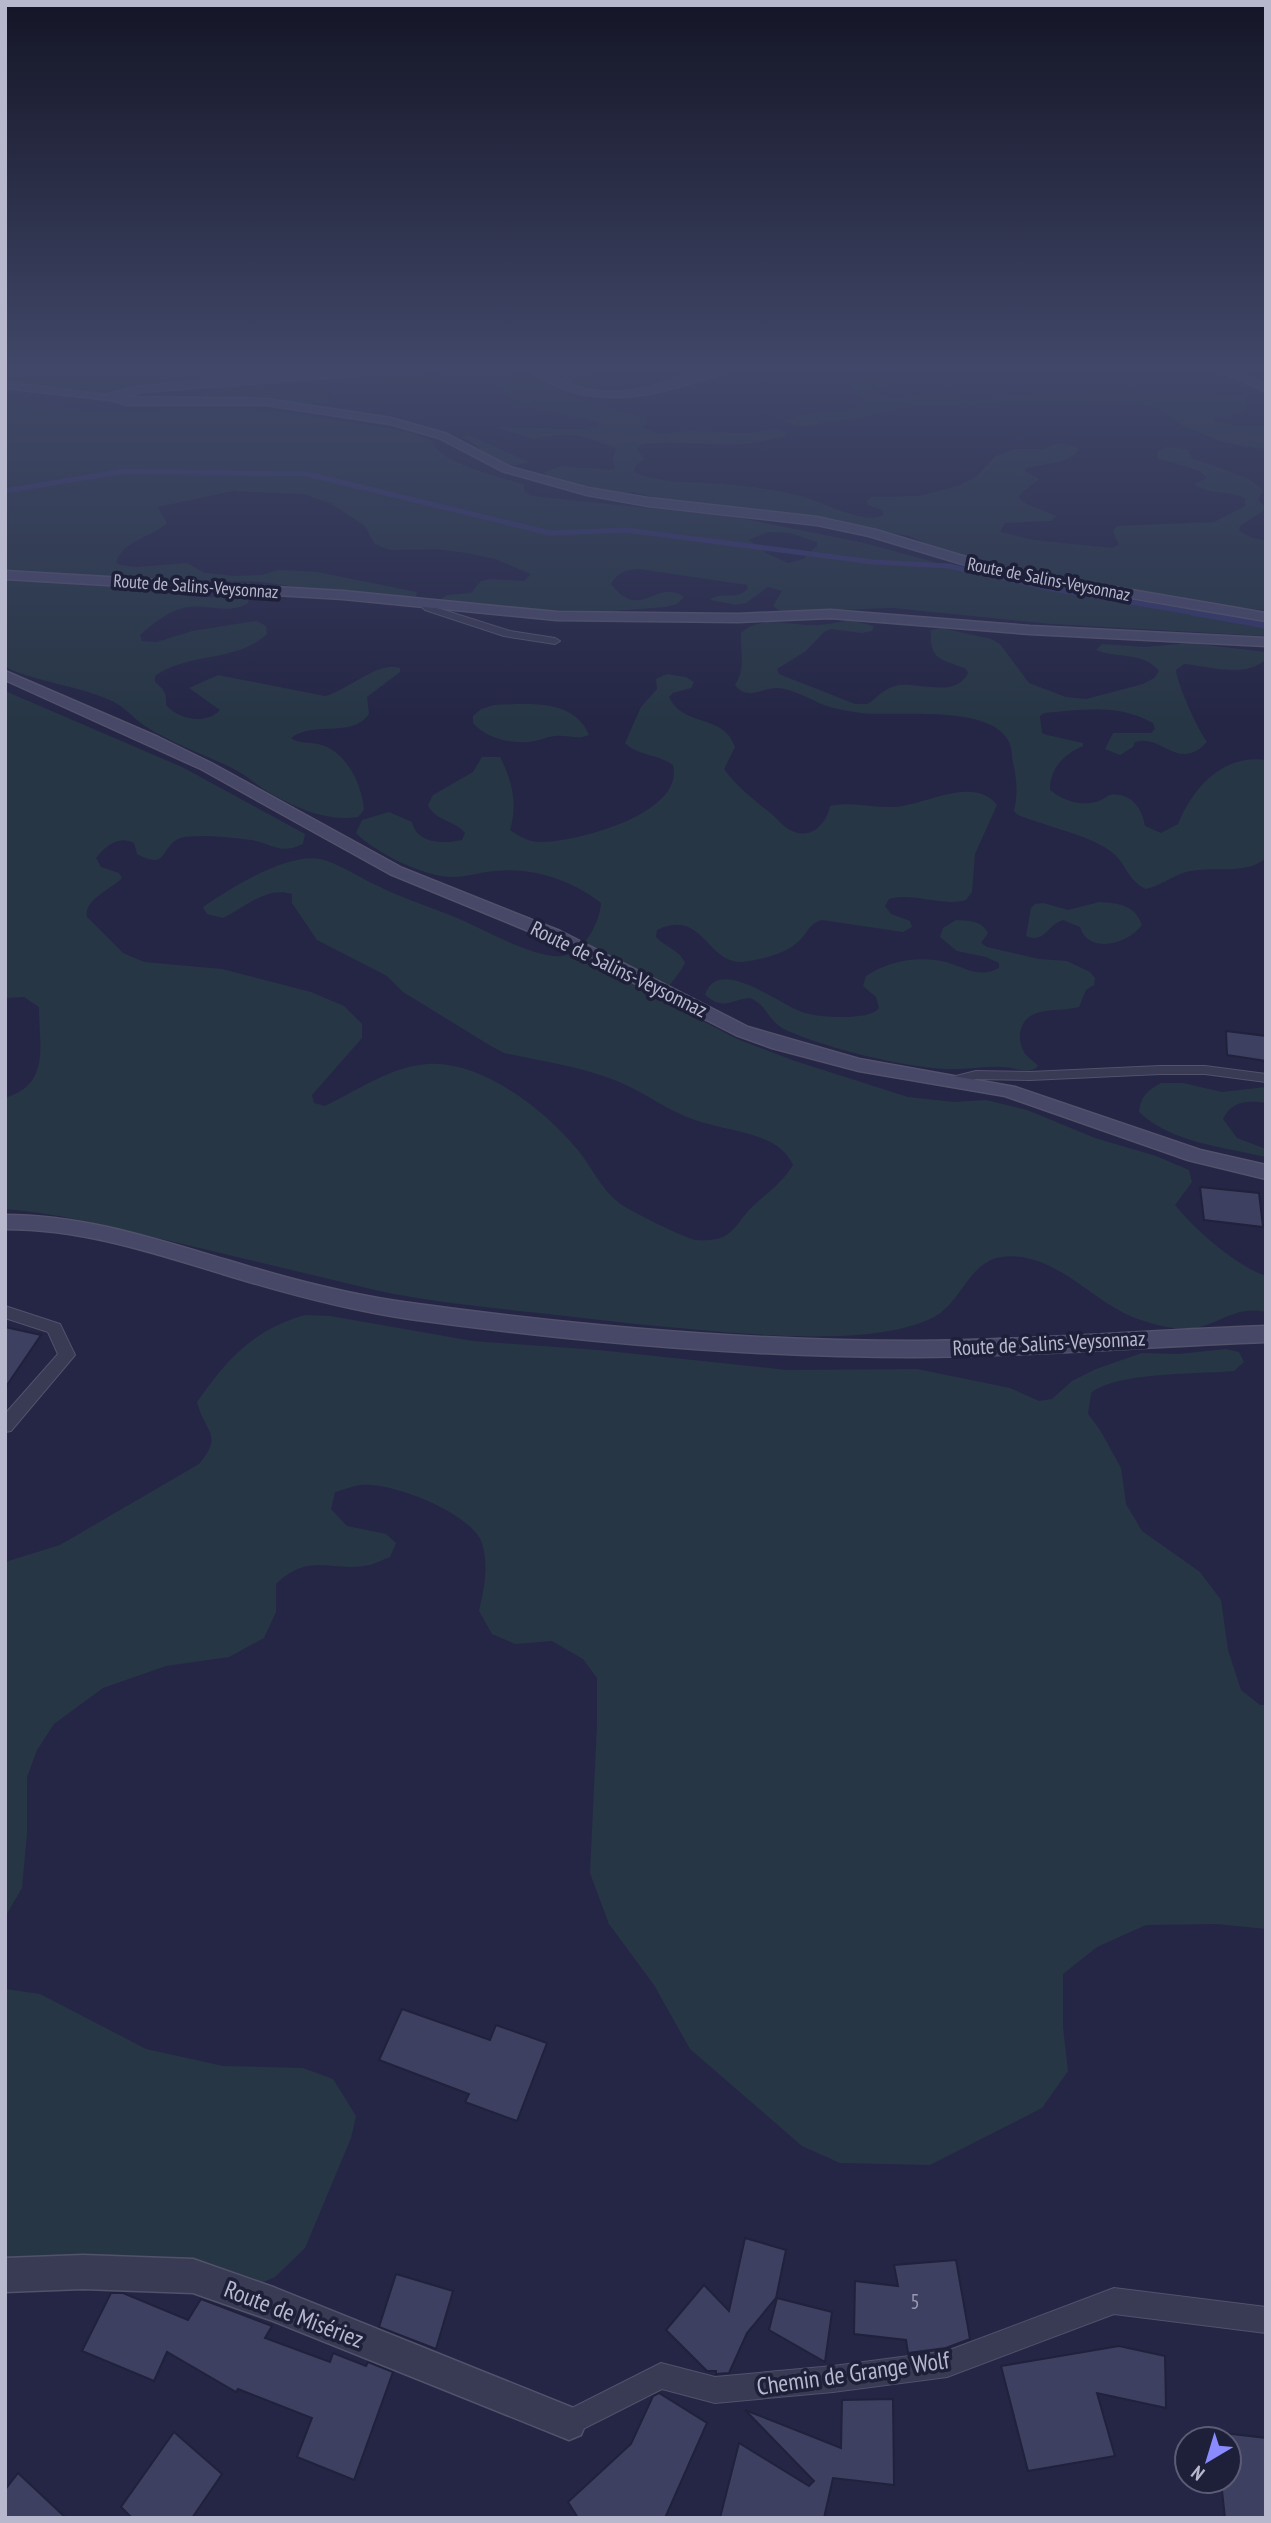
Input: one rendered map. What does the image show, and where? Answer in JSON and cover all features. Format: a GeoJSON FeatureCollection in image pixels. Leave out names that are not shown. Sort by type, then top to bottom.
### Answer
{"type":"FeatureCollection","features":[{"type":"Feature","properties":{"kind":"street","name":"Route de Salins-Veysonnaz"},"geometry":{"type":"LineString","coordinates":[[566,486],[636,500],[817,521],[880,535],[1002,572],[1266,617]]}},
{"type":"Feature","properties":{"kind":"street","name":"Route de Salins-Veysonnaz"},"geometry":{"type":"LineString","coordinates":[[5,575],[343,595],[500,612],[590,617],[738,618],[830,614],[1037,631],[1266,642]]}},
{"type":"Feature","properties":{"kind":"street","name":"Route de Salins-Veysonnaz"},"geometry":{"type":"LineString","coordinates":[[5,675],[206,766],[396,871],[554,934],[742,1031],[847,1063],[957,1080],[1030,1097],[1195,1155],[1266,1172]]}},
{"type":"Feature","properties":{"kind":"street","name":"Route de Salins-Veysonnaz"},"geometry":{"type":"LineString","coordinates":[[5,1222],[52,1223],[97,1231],[289,1287],[358,1302],[447,1316],[601,1332],[770,1346],[913,1349],[1266,1334]]}},
{"type":"Feature","properties":{"kind":"street","name":"Route de Misériez"},"geometry":{"type":"LineString","coordinates":[[5,2275],[83,2272],[193,2276],[273,2304],[569,2423]]}},
{"type":"Feature","properties":{"kind":"lane"},"geometry":{"type":"LineString","coordinates":[[424,604],[428,608],[508,634],[555,641]]}},
{"type":"Feature","properties":{"kind":"lane"},"geometry":{"type":"LineString","coordinates":[[957,1080],[976,1075],[1030,1076],[1160,1070],[1205,1070],[1266,1078]]}},
{"type":"Feature","properties":{"kind":"lane"},"geometry":{"type":"LineString","coordinates":[[5,1312],[54,1328],[67,1354],[5,1426]]}},
{"type":"Feature","properties":{"kind":"lane","name":"Chemin de Grange Wolf"},"geometry":{"type":"LineString","coordinates":[[569,2423],[661,2376],[715,2390],[833,2379],[947,2364],[1114,2301],[1266,2320]]}},
{"type":"Feature","properties":{"kind":"shaded area"},"geometry":{"type":"Polygon","coordinates":[[[5,486],[524,486],[524,491],[532,496],[735,517],[864,543],[978,574],[1266,623],[1266,636],[1051,624],[893,608],[781,612],[773,606],[782,591],[768,587],[746,603],[736,605],[710,600],[744,592],[748,588],[747,585],[639,569],[622,572],[611,584],[631,600],[665,592],[674,592],[684,597],[677,604],[666,607],[600,612],[464,611],[437,602],[447,595],[471,593],[481,581],[524,581],[531,574],[495,559],[467,553],[436,549],[391,550],[381,547],[374,543],[365,526],[330,503],[303,494],[233,491],[158,507],[167,523],[126,548],[116,562],[137,567],[187,563],[205,573],[235,576],[262,575],[278,570],[317,572],[417,592],[416,596],[408,599],[336,593],[262,582],[164,581],[160,589],[177,595],[248,598],[248,603],[226,609],[196,606],[174,611],[145,630],[140,635],[142,641],[157,642],[192,631],[257,621],[266,626],[267,634],[255,643],[227,654],[168,668],[155,676],[155,682],[164,692],[166,705],[171,710],[185,717],[200,719],[220,710],[189,688],[218,675],[325,696],[383,668],[400,668],[400,672],[367,697],[369,714],[361,721],[343,728],[311,730],[291,738],[328,747],[344,761],[356,779],[363,800],[364,810],[358,817],[336,818],[303,809],[282,800],[237,771],[177,744],[145,726],[112,701],[5,667],[5,486]],[[767,532],[749,540],[766,553],[788,563],[803,559],[817,546],[817,542],[790,533],[767,532]]]}},
{"type":"Feature","properties":{"kind":"shaded area"},"geometry":{"type":"Polygon","coordinates":[[[574,486],[740,486],[801,496],[843,512],[876,518],[884,515],[882,510],[868,505],[867,501],[871,497],[919,496],[958,486],[1030,486],[1019,498],[1056,516],[1052,521],[1005,523],[1000,532],[1033,540],[1112,548],[1119,545],[1113,532],[1117,526],[1214,522],[1245,506],[1245,498],[1205,490],[1197,486],[1258,486],[1263,490],[1258,500],[1264,506],[1263,511],[1240,526],[1239,531],[1266,541],[1266,610],[1215,606],[967,560],[909,536],[806,517],[664,500],[634,492],[614,494],[574,486]]]}},
{"type":"Feature","properties":{"kind":"shaded area"},"geometry":{"type":"Polygon","coordinates":[[[850,620],[874,626],[872,631],[862,633],[831,629],[824,632],[806,651],[777,669],[779,674],[855,704],[867,704],[895,686],[954,686],[968,673],[966,669],[938,657],[932,648],[931,630],[941,628],[991,639],[1000,644],[1029,683],[1066,697],[1086,699],[1143,684],[1154,678],[1159,671],[1138,658],[1096,650],[1102,644],[1145,647],[1190,643],[1266,652],[1266,659],[1258,665],[1238,670],[1184,664],[1176,670],[1188,707],[1207,742],[1197,751],[1187,754],[1145,741],[1135,742],[1133,747],[1120,755],[1105,749],[1113,733],[1151,733],[1155,729],[1153,723],[1126,713],[1099,709],[1044,713],[1040,716],[1042,733],[1083,743],[1083,746],[1059,763],[1052,775],[1050,790],[1079,803],[1102,800],[1109,795],[1129,798],[1138,807],[1145,826],[1161,833],[1178,824],[1192,798],[1211,776],[1236,762],[1266,760],[1266,858],[1249,867],[1186,872],[1146,889],[1135,881],[1115,855],[1099,844],[1018,815],[1014,811],[1016,787],[1010,744],[999,730],[983,722],[941,714],[861,713],[828,706],[785,689],[773,688],[750,693],[735,685],[741,666],[741,633],[749,627],[767,622],[816,625],[850,620]]]}},
{"type":"Feature","properties":{"kind":"shaded area"},"geometry":{"type":"Polygon","coordinates":[[[667,674],[686,677],[694,682],[691,688],[673,693],[669,697],[675,707],[713,724],[730,736],[735,747],[724,769],[745,792],[784,826],[797,833],[810,832],[821,825],[830,806],[854,804],[895,807],[963,792],[976,792],[987,796],[997,805],[975,854],[972,892],[966,900],[947,902],[908,897],[889,899],[885,906],[891,914],[910,921],[912,927],[903,932],[822,920],[811,926],[794,946],[765,958],[742,962],[720,955],[695,931],[685,926],[672,925],[657,930],[656,937],[680,955],[685,963],[664,996],[674,1006],[737,1039],[795,1061],[908,1097],[954,1102],[986,1100],[1027,1110],[1095,1138],[1156,1156],[1189,1170],[1192,1182],[1175,1205],[1216,1246],[1266,1276],[1266,1312],[1240,1312],[1195,1328],[1162,1326],[1121,1311],[1073,1279],[1039,1261],[1002,1257],[981,1266],[944,1310],[909,1327],[845,1336],[738,1333],[626,1323],[416,1298],[84,1221],[5,1209],[5,1098],[20,1092],[30,1083],[36,1073],[40,1049],[39,1007],[24,997],[5,998],[5,691],[182,767],[305,834],[303,844],[288,849],[239,839],[208,836],[179,838],[161,857],[153,860],[137,854],[134,843],[118,841],[108,846],[96,858],[101,867],[119,873],[122,878],[93,900],[89,905],[87,917],[123,953],[144,962],[222,969],[311,992],[344,1006],[362,1024],[362,1038],[312,1095],[314,1103],[325,1106],[388,1074],[415,1066],[449,1065],[469,1070],[510,1090],[547,1118],[577,1149],[607,1191],[624,1207],[696,1240],[717,1239],[728,1234],[752,1207],[779,1183],[793,1165],[776,1145],[750,1134],[686,1117],[613,1080],[567,1066],[504,1053],[403,992],[387,976],[317,940],[292,903],[292,894],[283,892],[265,895],[223,918],[207,914],[203,907],[242,882],[275,867],[291,861],[320,859],[388,891],[524,948],[551,956],[571,954],[590,936],[598,919],[601,903],[590,895],[551,877],[523,871],[495,871],[453,877],[428,873],[388,856],[356,833],[362,820],[389,812],[412,822],[419,835],[432,841],[462,840],[465,833],[435,814],[428,805],[433,795],[473,772],[482,757],[500,757],[508,774],[514,811],[510,830],[536,842],[557,841],[601,831],[646,811],[662,798],[672,782],[673,765],[625,743],[641,707],[657,689],[656,679],[667,674]]]}},
{"type":"Feature","properties":{"kind":"shaded area"},"geometry":{"type":"Polygon","coordinates":[[[535,704],[561,709],[582,723],[589,735],[553,736],[526,742],[501,740],[485,733],[473,723],[473,716],[481,709],[494,705],[535,704]]]}},
{"type":"Feature","properties":{"kind":"shaded area"},"geometry":{"type":"Polygon","coordinates":[[[1099,902],[1131,909],[1142,925],[1128,937],[1109,944],[1092,941],[1080,927],[1063,920],[1038,938],[1026,936],[1031,908],[1035,904],[1043,903],[1068,910],[1099,902]]]}},
{"type":"Feature","properties":{"kind":"shaded area"},"geometry":{"type":"Polygon","coordinates":[[[956,920],[975,922],[982,926],[988,933],[981,943],[987,947],[1039,959],[1067,961],[1090,972],[1095,978],[1094,985],[1086,990],[1079,1007],[1035,1014],[1023,1024],[1021,1045],[1026,1055],[1038,1066],[1034,1069],[944,1069],[886,1060],[844,1050],[788,1031],[775,1023],[761,1005],[750,998],[722,1004],[705,995],[712,983],[723,979],[751,986],[805,1013],[837,1017],[869,1014],[879,1008],[876,997],[863,986],[866,976],[892,964],[931,960],[984,973],[999,968],[999,963],[986,957],[957,951],[940,937],[943,928],[956,920]]]}},
{"type":"Feature","properties":{"kind":"shaded area"},"geometry":{"type":"Polygon","coordinates":[[[1161,1083],[1183,1083],[1222,1092],[1266,1087],[1266,1103],[1240,1103],[1230,1108],[1223,1119],[1237,1138],[1266,1149],[1266,1157],[1199,1142],[1167,1131],[1152,1122],[1139,1112],[1141,1102],[1152,1088],[1161,1083]]]}},
{"type":"Feature","properties":{"kind":"shaded area"},"geometry":{"type":"Polygon","coordinates":[[[305,1315],[330,1316],[473,1341],[598,1350],[787,1370],[917,1369],[1010,1388],[1039,1401],[1052,1399],[1072,1381],[1096,1369],[1142,1353],[1178,1354],[1226,1349],[1239,1352],[1244,1362],[1234,1371],[1138,1378],[1103,1386],[1091,1393],[1088,1414],[1121,1468],[1126,1504],[1142,1531],[1200,1572],[1221,1600],[1228,1650],[1241,1690],[1260,1705],[1266,1705],[1266,1929],[1217,1924],[1146,1925],[1097,1947],[1063,1974],[1063,2027],[1068,2071],[1042,2108],[930,2165],[840,2163],[802,2146],[690,2049],[654,1985],[609,1924],[590,1873],[597,1678],[583,1659],[552,1641],[515,1644],[492,1634],[479,1611],[485,1560],[482,1543],[475,1532],[447,1510],[429,1501],[374,1485],[335,1492],[331,1509],[347,1526],[386,1534],[396,1543],[390,1557],[355,1567],[321,1565],[300,1568],[276,1584],[276,1612],[264,1638],[229,1657],[166,1666],[103,1688],[54,1724],[37,1750],[27,1777],[27,1833],[22,1888],[5,1917],[5,1562],[60,1545],[199,1464],[210,1446],[211,1439],[197,1402],[219,1372],[243,1348],[270,1329],[305,1315]]]}},
{"type":"Feature","properties":{"kind":"shaded area"},"geometry":{"type":"Polygon","coordinates":[[[5,1989],[40,1994],[146,2049],[223,2066],[303,2068],[333,2079],[356,2116],[351,2138],[305,2248],[275,2277],[256,2285],[5,2258],[5,1989]]]}},
{"type":"Feature","properties":{"kind":"building"},"geometry":{"type":"Polygon","coordinates":[[[1226,1031],[1266,1036],[1266,1061],[1227,1055],[1226,1031]]]}},
{"type":"Feature","properties":{"kind":"building"},"geometry":{"type":"Polygon","coordinates":[[[1200,1187],[1259,1193],[1263,1227],[1204,1220],[1200,1187]]]}},
{"type":"Feature","properties":{"kind":"building"},"geometry":{"type":"Polygon","coordinates":[[[5,1327],[41,1335],[5,1388],[5,1327]]]}},
{"type":"Feature","properties":{"kind":"building"},"geometry":{"type":"Polygon","coordinates":[[[402,2009],[490,2040],[496,2025],[547,2043],[517,2121],[465,2102],[469,2094],[379,2060],[402,2009]]]}},
{"type":"Feature","properties":{"kind":"building"},"geometry":{"type":"Polygon","coordinates":[[[745,2238],[786,2250],[776,2298],[747,2333],[729,2373],[716,2374],[716,2371],[707,2371],[666,2330],[704,2285],[729,2311],[745,2238]]]}},
{"type":"Feature","properties":{"kind":"building"},"geometry":{"type":"Polygon","coordinates":[[[956,2260],[970,2339],[946,2348],[908,2353],[906,2340],[854,2334],[855,2281],[898,2286],[894,2265],[956,2260]]]}},
{"type":"Feature","properties":{"kind":"building"},"geometry":{"type":"Polygon","coordinates":[[[396,2274],[453,2291],[436,2349],[379,2327],[396,2274]]]}},
{"type":"Feature","properties":{"kind":"building"},"geometry":{"type":"Polygon","coordinates":[[[111,2293],[123,2293],[188,2320],[201,2299],[272,2326],[265,2338],[330,2362],[333,2353],[366,2366],[368,2362],[393,2372],[354,2480],[297,2457],[312,2418],[238,2389],[236,2392],[167,2352],[154,2381],[82,2351],[111,2293]]]}},
{"type":"Feature","properties":{"kind":"building"},"geometry":{"type":"Polygon","coordinates":[[[777,2298],[832,2312],[825,2362],[769,2330],[777,2298]]]}},
{"type":"Feature","properties":{"kind":"building"},"geometry":{"type":"Polygon","coordinates":[[[1119,2346],[1165,2356],[1166,2408],[1097,2393],[1115,2456],[1028,2471],[1001,2366],[1119,2346]]]}},
{"type":"Feature","properties":{"kind":"building"},"geometry":{"type":"Polygon","coordinates":[[[659,2393],[707,2423],[665,2518],[578,2518],[568,2502],[631,2444],[653,2396],[659,2393]]]}},
{"type":"Feature","properties":{"kind":"building"},"geometry":{"type":"Polygon","coordinates":[[[893,2399],[894,2485],[833,2478],[824,2518],[720,2518],[739,2443],[809,2486],[814,2481],[745,2410],[841,2448],[842,2400],[893,2399]]]}},
{"type":"Feature","properties":{"kind":"building"},"geometry":{"type":"Polygon","coordinates":[[[174,2432],[222,2474],[192,2518],[132,2518],[121,2507],[174,2432]]]}},
{"type":"Feature","properties":{"kind":"building"},"geometry":{"type":"Polygon","coordinates":[[[1243,2435],[1266,2438],[1266,2518],[1225,2518],[1223,2495],[1243,2495],[1243,2435]]]}},
{"type":"Feature","properties":{"kind":"building"},"geometry":{"type":"Polygon","coordinates":[[[18,2473],[66,2518],[5,2518],[5,2490],[18,2473]]]}},
{"type":"Feature","properties":{"kind":"waterway"},"geometry":{"type":"LineString","coordinates":[[5,491],[37,486]]}},
{"type":"Feature","properties":{"kind":"waterway"},"geometry":{"type":"LineString","coordinates":[[355,486],[550,533],[626,530],[873,562],[949,566],[1052,589],[1202,614]]}},
{"type":"Feature","properties":{"kind":"waterway"},"geometry":{"type":"LineString","coordinates":[[1192,612],[1266,625]]}}]}
